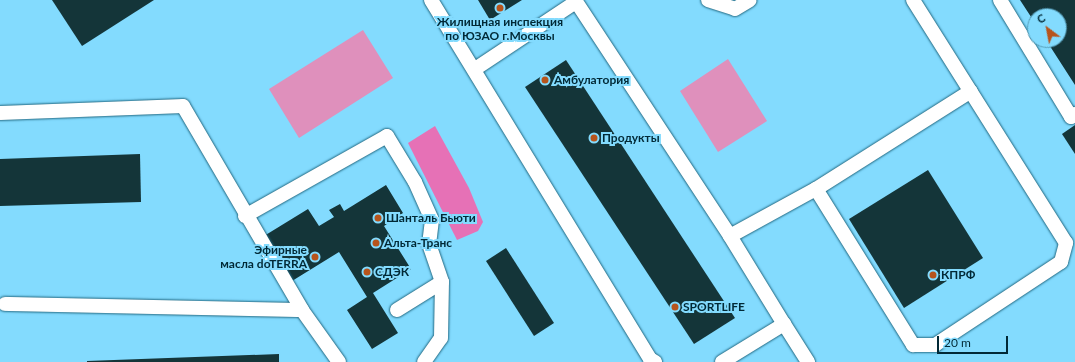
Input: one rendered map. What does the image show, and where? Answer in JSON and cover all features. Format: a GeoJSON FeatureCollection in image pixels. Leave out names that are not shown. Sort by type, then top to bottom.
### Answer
{"type":"FeatureCollection","features":[{"type":"Feature","properties":{"kind":"lane"},"geometry":{"type":"LineString","coordinates":[[431,0],[475,69],[650,359],[655,362]]}},
{"type":"Feature","properties":{"kind":"lane"},"geometry":{"type":"LineString","coordinates":[[708,0],[735,9],[750,0]]}},
{"type":"Feature","properties":{"kind":"lane"},"geometry":{"type":"LineString","coordinates":[[816,189],[914,345],[935,345],[1061,262],[1066,243],[913,0]]}},
{"type":"Feature","properties":{"kind":"lane"},"geometry":{"type":"LineString","coordinates":[[1000,0],[1071,116],[1075,114]]}},
{"type":"Feature","properties":{"kind":"lane"},"geometry":{"type":"LineString","coordinates":[[475,69],[575,1],[730,236],[808,362]]}},
{"type":"Feature","properties":{"kind":"lane"},"geometry":{"type":"LineString","coordinates":[[730,236],[816,189],[971,91]]}},
{"type":"Feature","properties":{"kind":"lane"},"geometry":{"type":"LineString","coordinates":[[0,113],[183,106],[245,216],[302,310],[339,362]]}},
{"type":"Feature","properties":{"kind":"lane"},"geometry":{"type":"LineString","coordinates":[[245,216],[387,136],[415,182],[432,220],[429,244],[442,282],[441,338],[424,362]]}},
{"type":"Feature","properties":{"kind":"lane"},"geometry":{"type":"LineString","coordinates":[[397,310],[442,282]]}},
{"type":"Feature","properties":{"kind":"lane"},"geometry":{"type":"LineString","coordinates":[[5,304],[302,310]]}},
{"type":"Feature","properties":{"kind":"lane"},"geometry":{"type":"LineString","coordinates":[[722,362],[784,324]]}},
{"type":"Feature","properties":{"kind":"shaded area"},"geometry":{"type":"Polygon","coordinates":[[[363,30],[393,78],[299,138],[269,89],[363,30]]]}},
{"type":"Feature","properties":{"kind":"shaded area"},"geometry":{"type":"Polygon","coordinates":[[[728,59],[767,121],[718,152],[680,91],[728,59]]]}},
{"type":"Feature","properties":{"kind":"shaded area"},"geometry":{"type":"Polygon","coordinates":[[[435,126],[469,188],[483,222],[478,231],[457,240],[408,143],[435,126]]]}},
{"type":"Feature","properties":{"kind":"building"},"geometry":{"type":"Polygon","coordinates":[[[52,0],[154,0],[82,46],[52,0]]]}},
{"type":"Feature","properties":{"kind":"building"},"geometry":{"type":"Polygon","coordinates":[[[478,0],[522,0],[490,20],[478,0]]]}},
{"type":"Feature","properties":{"kind":"building"},"geometry":{"type":"Polygon","coordinates":[[[1020,0],[1075,0],[1075,85],[1051,48],[1067,48],[1067,8],[1027,8],[1027,11],[1020,0]]]}},
{"type":"Feature","properties":{"kind":"building"},"geometry":{"type":"Polygon","coordinates":[[[566,60],[735,318],[694,344],[525,87],[566,60]]]}},
{"type":"Feature","properties":{"kind":"building"},"geometry":{"type":"Polygon","coordinates":[[[1075,125],[1075,154],[1062,134],[1075,125]]]}},
{"type":"Feature","properties":{"kind":"building"},"geometry":{"type":"Polygon","coordinates":[[[140,154],[141,202],[0,206],[0,159],[140,154]]]}},
{"type":"Feature","properties":{"kind":"building"},"geometry":{"type":"Polygon","coordinates":[[[928,170],[983,258],[904,308],[849,219],[928,170]]]}},
{"type":"Feature","properties":{"kind":"building"},"geometry":{"type":"Polygon","coordinates":[[[386,185],[403,213],[384,226],[411,269],[373,293],[398,333],[372,349],[347,310],[367,297],[339,252],[292,281],[264,236],[308,209],[319,226],[334,217],[329,210],[340,204],[344,211],[386,185]]]}},
{"type":"Feature","properties":{"kind":"building"},"geometry":{"type":"Polygon","coordinates":[[[506,248],[554,323],[534,336],[486,261],[506,248]]]}},
{"type":"Feature","properties":{"kind":"building"},"geometry":{"type":"Polygon","coordinates":[[[279,354],[279,362],[87,362],[87,361],[279,354]]]}},
{"type":"Feature","properties":{"kind":"place","name":"Жилищная инспекция по ЮЗАО г.Москвы"},"geometry":{"type":"Point","coordinates":[500,8]}},
{"type":"Feature","properties":{"kind":"place","name":"Амбулатория"},"geometry":{"type":"Point","coordinates":[545,80]}},
{"type":"Feature","properties":{"kind":"place","name":"Продукты"},"geometry":{"type":"Point","coordinates":[594,138]}},
{"type":"Feature","properties":{"kind":"place","name":"Шанталь Бьюти"},"geometry":{"type":"Point","coordinates":[378,218]}},
{"type":"Feature","properties":{"kind":"place","name":"Альта-Транс"},"geometry":{"type":"Point","coordinates":[376,243]}},
{"type":"Feature","properties":{"kind":"place","name":"Эфирные масла doTERRA"},"geometry":{"type":"Point","coordinates":[315,257]}},
{"type":"Feature","properties":{"kind":"place","name":"СДЭК"},"geometry":{"type":"Point","coordinates":[367,272]}},
{"type":"Feature","properties":{"kind":"place","name":"КПРФ"},"geometry":{"type":"Point","coordinates":[933,275]}},
{"type":"Feature","properties":{"kind":"place","name":"SPORTLIFE"},"geometry":{"type":"Point","coordinates":[675,307]}}]}
